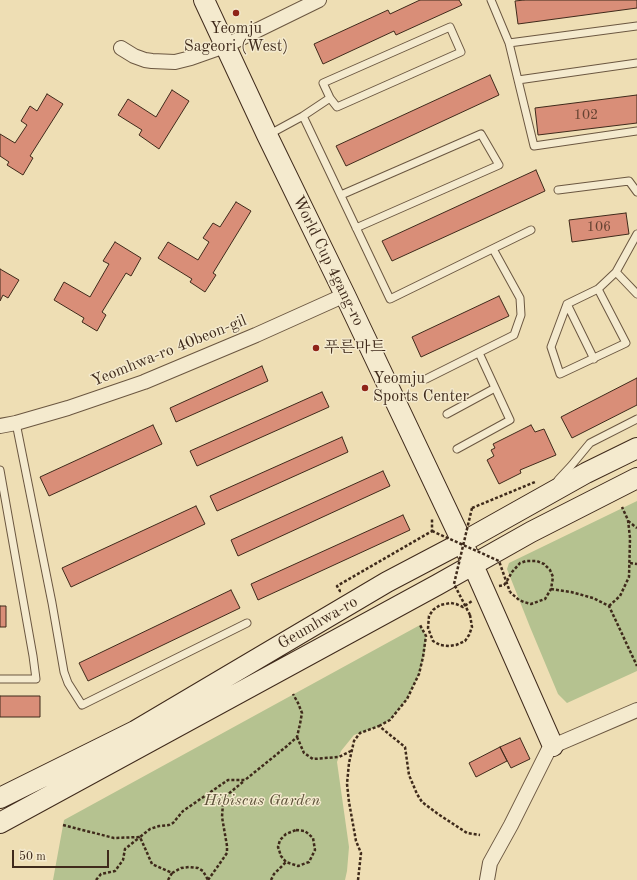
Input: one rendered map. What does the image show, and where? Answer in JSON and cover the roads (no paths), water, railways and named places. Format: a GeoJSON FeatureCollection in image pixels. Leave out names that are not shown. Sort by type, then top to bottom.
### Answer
{"type":"FeatureCollection","features":[{"type":"Feature","properties":{"kind":"main road","name":"World Cup 4gang-ro"},"geometry":{"type":"LineString","coordinates":[[204,0],[267,135],[346,295],[473,565],[553,746]]}},
{"type":"Feature","properties":{"kind":"main road","name":"Geumhwa-ro"},"geometry":{"type":"LineString","coordinates":[[0,798],[135,731],[388,582],[463,544],[539,489],[586,473],[637,448]]}},
{"type":"Feature","properties":{"kind":"main road","name":"Geumhwa-ro"},"geometry":{"type":"LineString","coordinates":[[0,823],[531,532],[637,478]]}},
{"type":"Feature","properties":{"kind":"street"},"geometry":{"type":"LineString","coordinates":[[121,48],[134,56],[152,61],[175,62],[192,58],[225,46],[316,1]]}},
{"type":"Feature","properties":{"kind":"street","name":"Yeomhwa-ro 40beon-gil"},"geometry":{"type":"LineString","coordinates":[[0,426],[16,423],[94,400],[144,382],[346,295]]}},
{"type":"Feature","properties":{"kind":"street"},"geometry":{"type":"LineString","coordinates":[[487,880],[490,863],[548,751],[553,746],[637,710]]}},
{"type":"Feature","properties":{"kind":"lane"},"geometry":{"type":"LineString","coordinates":[[491,0],[509,43],[534,146],[637,131]]}},
{"type":"Feature","properties":{"kind":"lane"},"geometry":{"type":"LineString","coordinates":[[509,43],[637,26]]}},
{"type":"Feature","properties":{"kind":"lane"},"geometry":{"type":"LineString","coordinates":[[450,27],[461,52],[337,107],[330,98],[323,83],[450,27]]}},
{"type":"Feature","properties":{"kind":"lane"},"geometry":{"type":"LineString","coordinates":[[518,80],[637,64]]}},
{"type":"Feature","properties":{"kind":"lane"},"geometry":{"type":"LineString","coordinates":[[267,135],[303,116],[330,98]]}},
{"type":"Feature","properties":{"kind":"lane"},"geometry":{"type":"LineString","coordinates":[[303,116],[390,299],[531,230]]}},
{"type":"Feature","properties":{"kind":"lane"},"geometry":{"type":"LineString","coordinates":[[340,195],[482,134],[499,165],[356,228]]}},
{"type":"Feature","properties":{"kind":"lane"},"geometry":{"type":"LineString","coordinates":[[558,190],[629,181],[637,192]]}},
{"type":"Feature","properties":{"kind":"lane"},"geometry":{"type":"LineString","coordinates":[[598,289],[626,343],[560,374],[552,347],[567,304],[598,289],[616,272],[637,234]]}},
{"type":"Feature","properties":{"kind":"lane"},"geometry":{"type":"LineString","coordinates":[[426,379],[514,335],[521,315],[520,298],[493,249]]}},
{"type":"Feature","properties":{"kind":"lane"},"geometry":{"type":"LineString","coordinates":[[616,272],[637,294]]}},
{"type":"Feature","properties":{"kind":"lane"},"geometry":{"type":"LineString","coordinates":[[567,304],[594,359]]}},
{"type":"Feature","properties":{"kind":"lane"},"geometry":{"type":"LineString","coordinates":[[457,449],[510,420],[479,353]]}},
{"type":"Feature","properties":{"kind":"lane"},"geometry":{"type":"LineString","coordinates":[[447,414],[495,388]]}},
{"type":"Feature","properties":{"kind":"lane"},"geometry":{"type":"LineString","coordinates":[[539,489],[571,466],[590,443],[637,419]]}},
{"type":"Feature","properties":{"kind":"lane"},"geometry":{"type":"LineString","coordinates":[[16,423],[52,603],[64,672],[68,683],[82,705],[247,623]]}},
{"type":"Feature","properties":{"kind":"lane"},"geometry":{"type":"LineString","coordinates":[[0,470],[36,679],[0,679]]}},
{"type":"Feature","properties":{"kind":"place","name":"Yeomju Sageori (West)"},"geometry":{"type":"Point","coordinates":[236,13]}},
{"type":"Feature","properties":{"kind":"place","name":"푸른마트"},"geometry":{"type":"Point","coordinates":[316,348]}},
{"type":"Feature","properties":{"kind":"place","name":"Yeomju Sports Center"},"geometry":{"type":"Point","coordinates":[365,388]}},
{"type":"Feature","properties":{"kind":"park label","name":"Hibiscus Garden"},"geometry":{"type":"Point","coordinates":[262,801]}}]}
